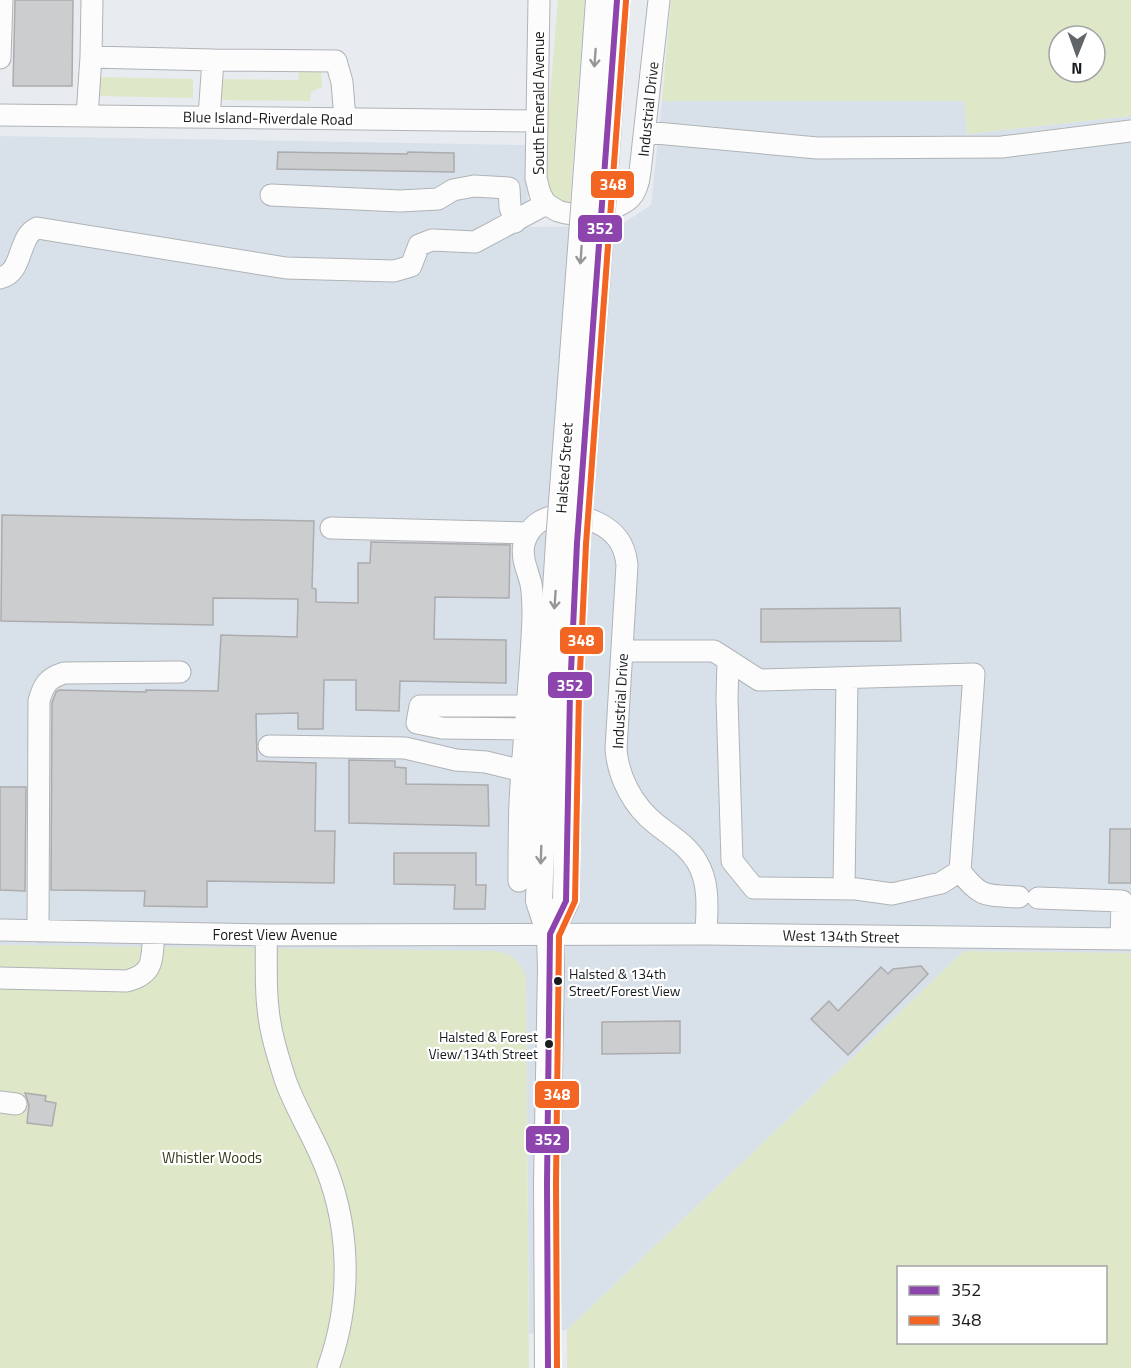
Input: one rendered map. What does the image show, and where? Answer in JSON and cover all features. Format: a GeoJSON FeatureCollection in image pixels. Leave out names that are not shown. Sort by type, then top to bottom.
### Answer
{"type":"FeatureCollection","features":[{"type":"Feature","properties":{"kind":"main road","name":"Halsted Street"},"geometry":{"type":"LineString","coordinates":[[594,196],[599,0]]}},
{"type":"Feature","properties":{"kind":"main road","name":"Halsted Street"},"geometry":{"type":"LineString","coordinates":[[548,1368],[547,1183],[551,968],[550,934],[539,901],[543,785],[568,543],[594,196],[617,0]]}},
{"type":"Feature","properties":{"kind":"street"},"geometry":{"type":"LineString","coordinates":[[0,58],[2,0]]}},
{"type":"Feature","properties":{"kind":"street"},"geometry":{"type":"LineString","coordinates":[[87,116],[92,0]]}},
{"type":"Feature","properties":{"kind":"street","name":"South Emerald Avenue"},"geometry":{"type":"LineString","coordinates":[[539,0],[536,178],[540,194],[546,204]]}},
{"type":"Feature","properties":{"kind":"street","name":"Industrial Drive"},"geometry":{"type":"LineString","coordinates":[[546,204],[560,212],[583,213],[605,210],[630,197],[636,188],[645,132],[659,0]]}},
{"type":"Feature","properties":{"kind":"street"},"geometry":{"type":"LineString","coordinates":[[91,57],[336,61],[342,82],[345,119]]}},
{"type":"Feature","properties":{"kind":"street"},"geometry":{"type":"LineString","coordinates":[[209,117],[213,60]]}},
{"type":"Feature","properties":{"kind":"street","name":"Blue Island-Riverdale Road"},"geometry":{"type":"LineString","coordinates":[[0,115],[537,121]]}},
{"type":"Feature","properties":{"kind":"street"},"geometry":{"type":"LineString","coordinates":[[645,132],[828,148],[1002,147],[1131,131]]}},
{"type":"Feature","properties":{"kind":"street"},"geometry":{"type":"LineString","coordinates":[[271,195],[400,201],[438,199],[453,190],[474,186],[509,188],[518,182],[536,178]]}},
{"type":"Feature","properties":{"kind":"street"},"geometry":{"type":"LineString","coordinates":[[509,188],[510,207],[516,222]]}},
{"type":"Feature","properties":{"kind":"street"},"geometry":{"type":"LineString","coordinates":[[0,278],[9,274],[26,238],[31,231],[37,228],[286,268],[393,270],[411,266],[419,245],[432,240],[475,242],[546,204]]}},
{"type":"Feature","properties":{"kind":"street","name":"Industrial Drive"},"geometry":{"type":"LineString","coordinates":[[529,534],[545,519],[575,516],[591,519],[604,526],[618,538],[625,550],[627,565],[617,765],[639,807],[654,822],[681,842],[697,862],[705,881],[706,934]]}},
{"type":"Feature","properties":{"kind":"street"},"geometry":{"type":"LineString","coordinates":[[331,528],[529,534],[523,556],[533,599],[519,881]]}},
{"type":"Feature","properties":{"kind":"street"},"geometry":{"type":"LineString","coordinates":[[623,651],[714,651],[759,680],[974,674],[960,871],[983,894],[1126,901],[1126,939]]}},
{"type":"Feature","properties":{"kind":"street"},"geometry":{"type":"LineString","coordinates":[[728,661],[732,861],[754,888],[844,889],[892,894],[941,883],[960,871]]}},
{"type":"Feature","properties":{"kind":"street"},"geometry":{"type":"LineString","coordinates":[[38,931],[39,701],[45,684],[55,676],[64,673],[180,672]]}},
{"type":"Feature","properties":{"kind":"street"},"geometry":{"type":"LineString","coordinates":[[844,889],[847,678]]}},
{"type":"Feature","properties":{"kind":"street"},"geometry":{"type":"LineString","coordinates":[[525,729],[442,728],[417,723],[420,706],[527,706]]}},
{"type":"Feature","properties":{"kind":"street"},"geometry":{"type":"LineString","coordinates":[[269,746],[405,748],[456,760],[486,762],[523,771]]}},
{"type":"Feature","properties":{"kind":"street","name":"Forest View Avenue"},"geometry":{"type":"LineString","coordinates":[[0,930],[266,935],[550,934]]}},
{"type":"Feature","properties":{"kind":"street"},"geometry":{"type":"LineString","coordinates":[[0,978],[128,981],[146,973],[152,958],[154,933]]}},
{"type":"Feature","properties":{"kind":"street","name":"West 134th Street"},"geometry":{"type":"LineString","coordinates":[[550,934],[1126,939]]}},
{"type":"Feature","properties":{"kind":"street"},"geometry":{"type":"LineString","coordinates":[[266,935],[268,1008],[278,1055],[291,1095],[321,1156],[339,1212],[343,1239],[345,1292],[342,1321],[328,1368]]}},
{"type":"Feature","properties":{"kind":"shaded area"},"geometry":{"type":"Polygon","coordinates":[[[662,101],[964,101],[967,134],[1131,116],[1131,953],[964,951],[567,1330],[529,1334],[526,976],[0,945],[0,136],[527,145],[528,227],[619,226],[651,205],[662,101]]]}},
{"type":"Feature","properties":{"kind":"green space"},"geometry":{"type":"Polygon","coordinates":[[[558,0],[585,0],[570,202],[560,201],[551,194],[545,181],[558,0]]]}},
{"type":"Feature","properties":{"kind":"green space"},"geometry":{"type":"Polygon","coordinates":[[[671,0],[1131,0],[1131,116],[967,134],[964,101],[662,101],[671,0]]]}},
{"type":"Feature","properties":{"kind":"green space"},"geometry":{"type":"Polygon","coordinates":[[[299,68],[321,70],[322,87],[311,92],[310,101],[222,100],[220,96],[220,79],[298,80],[299,68]]]}},
{"type":"Feature","properties":{"kind":"green space"},"geometry":{"type":"Polygon","coordinates":[[[101,77],[193,79],[193,98],[96,96],[101,77]]]}},
{"type":"Feature","properties":{"kind":"green space","name":"Whistler Woods"},"geometry":{"type":"Polygon","coordinates":[[[0,945],[493,951],[513,958],[526,976],[529,1368],[0,1368],[0,945]]]}},
{"type":"Feature","properties":{"kind":"green space"},"geometry":{"type":"Polygon","coordinates":[[[964,951],[1131,953],[1131,1368],[567,1368],[567,1330],[964,951]]]}},
{"type":"Feature","properties":{"kind":"building"},"geometry":{"type":"Polygon","coordinates":[[[15,0],[73,0],[72,86],[13,86],[15,0]]]}},
{"type":"Feature","properties":{"kind":"building"},"geometry":{"type":"Polygon","coordinates":[[[278,152],[454,153],[454,172],[277,169],[278,152]]]}},
{"type":"Feature","properties":{"kind":"building"},"geometry":{"type":"Polygon","coordinates":[[[2,515],[314,521],[312,588],[316,589],[316,602],[358,603],[358,563],[370,563],[371,542],[510,545],[509,598],[435,597],[434,639],[506,640],[506,683],[400,681],[399,711],[356,710],[356,680],[324,680],[323,729],[298,729],[298,713],[256,714],[257,761],[316,763],[315,831],[335,831],[334,883],[207,881],[207,907],[144,906],[145,891],[51,890],[52,703],[56,692],[59,690],[218,691],[221,635],[297,637],[298,599],[213,598],[213,625],[1,621],[2,515]]]}},
{"type":"Feature","properties":{"kind":"building"},"geometry":{"type":"Polygon","coordinates":[[[900,608],[901,641],[761,642],[761,609],[900,608]]]}},
{"type":"Feature","properties":{"kind":"building"},"geometry":{"type":"Polygon","coordinates":[[[349,760],[395,761],[395,767],[406,768],[406,784],[488,785],[489,826],[349,823],[349,760]]]}},
{"type":"Feature","properties":{"kind":"building"},"geometry":{"type":"Polygon","coordinates":[[[0,787],[26,787],[25,891],[0,890],[0,787]]]}},
{"type":"Feature","properties":{"kind":"building"},"geometry":{"type":"Polygon","coordinates":[[[1110,829],[1131,829],[1131,883],[1109,883],[1110,829]]]}},
{"type":"Feature","properties":{"kind":"building"},"geometry":{"type":"Polygon","coordinates":[[[394,853],[476,853],[476,885],[486,885],[485,909],[454,909],[455,885],[394,884],[394,853]]]}},
{"type":"Feature","properties":{"kind":"building"},"geometry":{"type":"Polygon","coordinates":[[[921,966],[928,974],[848,1055],[811,1019],[829,1001],[838,1011],[881,967],[888,974],[893,969],[921,966]]]}},
{"type":"Feature","properties":{"kind":"building"},"geometry":{"type":"Polygon","coordinates":[[[680,1021],[680,1053],[602,1054],[602,1022],[680,1021]]]}},
{"type":"Feature","properties":{"kind":"building"},"geometry":{"type":"Polygon","coordinates":[[[25,1093],[46,1096],[45,1101],[56,1103],[52,1126],[27,1123],[29,1105],[25,1093]]]}},
{"type":"Feature","properties":{"kind":"transit line","name":"352"},"geometry":{"type":"LineString","coordinates":[[548,1368],[547,1183],[550,934],[566,901],[570,692],[577,543],[617,0]]}},
{"type":"Feature","properties":{"kind":"transit line","name":"348"},"geometry":{"type":"LineString","coordinates":[[557,1368],[556,1183],[559,936],[575,901],[579,692],[586,544],[626,1]]}},
{"type":"Feature","properties":{"kind":"place","name":"Halsted & 134th Street/Forest View"},"geometry":{"type":"Point","coordinates":[558,981]}},
{"type":"Feature","properties":{"kind":"place","name":"Halsted & Forest View/134th Street"},"geometry":{"type":"Point","coordinates":[549,1044]}}]}
